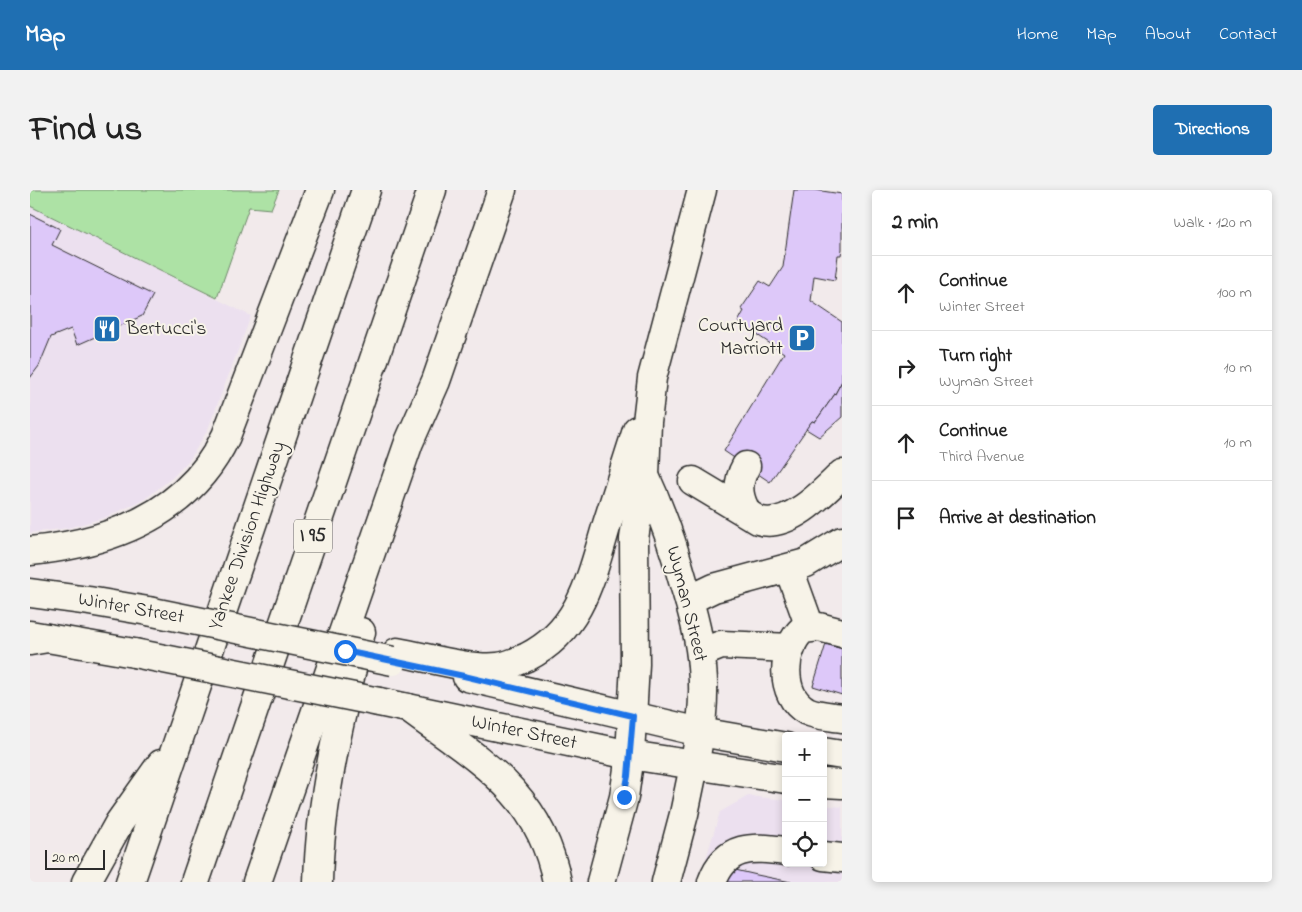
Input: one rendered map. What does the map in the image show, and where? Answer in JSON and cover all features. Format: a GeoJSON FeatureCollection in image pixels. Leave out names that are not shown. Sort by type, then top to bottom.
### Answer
{"type":"FeatureCollection","features":[{"type":"Feature","properties":{"kind":"main road"},"geometry":{"type":"LineString","coordinates":[[30,551],[57,548],[99,538],[141,522],[175,501],[204,473],[216,456],[226,436],[320,190]]}},
{"type":"Feature","properties":{"kind":"main road","name":"Yankee Division Highway"},"geometry":{"type":"LineString","coordinates":[[130,882],[366,190]]}},
{"type":"Feature","properties":{"kind":"main road","name":"I 95"},"geometry":{"type":"LineString","coordinates":[[196,882],[432,190]]}},
{"type":"Feature","properties":{"kind":"main road"},"geometry":{"type":"LineString","coordinates":[[318,882],[320,833],[332,755],[369,602],[419,446],[436,381],[502,190]]}},
{"type":"Feature","properties":{"kind":"main road","name":"Wyman Street"},"geometry":{"type":"LineString","coordinates":[[601,882],[624,797],[630,755],[636,664],[634,539],[645,476],[646,429],[652,378],[702,190]]}},
{"type":"Feature","properties":{"kind":"main road"},"geometry":{"type":"LineString","coordinates":[[395,656],[477,667],[502,666],[533,654],[562,630],[582,601],[589,584],[652,378]]}},
{"type":"Feature","properties":{"kind":"main road"},"geometry":{"type":"LineString","coordinates":[[257,882],[409,442],[436,381]]}},
{"type":"Feature","properties":{"kind":"main road"},"geometry":{"type":"LineString","coordinates":[[746,466],[741,476],[739,487],[744,507],[693,481],[758,520],[769,522],[781,519],[806,506],[842,474]]}},
{"type":"Feature","properties":{"kind":"main road","name":"Wyman Street"},"geometry":{"type":"LineString","coordinates":[[645,476],[667,528],[689,600],[701,652],[703,694],[700,732],[684,814],[666,882]]}},
{"type":"Feature","properties":{"kind":"main road"},"geometry":{"type":"LineString","coordinates":[[689,600],[714,588],[789,569],[810,560],[842,541]]}},
{"type":"Feature","properties":{"kind":"main road"},"geometry":{"type":"LineString","coordinates":[[789,569],[810,627]]}},
{"type":"Feature","properties":{"kind":"main road","name":"Winter Street"},"geometry":{"type":"LineString","coordinates":[[30,593],[148,611],[345,651],[395,656],[700,732],[782,746]]}},
{"type":"Feature","properties":{"kind":"main road"},"geometry":{"type":"LineString","coordinates":[[827,723],[798,704],[790,694],[786,674],[787,660],[791,648],[803,629],[810,627],[826,629],[842,634]]}},
{"type":"Feature","properties":{"kind":"main road","name":"Winter Street"},"geometry":{"type":"LineString","coordinates":[[36,638],[134,652],[630,755],[782,779]]}},
{"type":"Feature","properties":{"kind":"main road"},"geometry":{"type":"LineString","coordinates":[[701,652],[721,644],[791,648]]}},
{"type":"Feature","properties":{"kind":"main road"},"geometry":{"type":"LineString","coordinates":[[408,708],[489,769],[507,784],[521,800],[545,839],[557,882]]}},
{"type":"Feature","properties":{"kind":"main road"},"geometry":{"type":"LineString","coordinates":[[86,882],[119,823],[179,738]]}},
{"type":"Feature","properties":{"kind":"main road"},"geometry":{"type":"LineString","coordinates":[[827,753],[842,755]]}},
{"type":"Feature","properties":{"kind":"main road"},"geometry":{"type":"LineString","coordinates":[[827,783],[842,784]]}},
{"type":"Feature","properties":{"kind":"main road"},"geometry":{"type":"LineString","coordinates":[[712,882],[724,861],[738,851],[754,848],[782,851]]}},
{"type":"Feature","properties":{"kind":"main road"},"geometry":{"type":"LineString","coordinates":[[827,856],[842,858]]}},
{"type":"Feature","properties":{"kind":"shaded area"},"geometry":{"type":"Polygon","coordinates":[[[30,206],[251,316],[208,429],[190,459],[173,477],[145,499],[107,517],[68,528],[30,533],[30,206]]]}},
{"type":"Feature","properties":{"kind":"shaded area"},"geometry":{"type":"Polygon","coordinates":[[[748,796],[782,800],[782,867],[827,867],[827,805],[842,807],[842,882],[699,882],[720,812],[748,796]]]}},
{"type":"Feature","properties":{"kind":"green space"},"geometry":{"type":"Polygon","coordinates":[[[30,190],[279,190],[271,209],[249,207],[217,298],[30,206],[30,190]]]}},
{"type":"Feature","properties":{"kind":"building","name":"Courtyard Marriott"},"geometry":{"type":"Polygon","coordinates":[[[794,190],[815,190],[842,194],[842,249],[841,255],[838,255],[835,280],[814,276],[811,301],[842,322],[842,381],[835,394],[815,422],[812,421],[770,482],[724,451],[784,353],[738,322],[744,311],[741,309],[760,281],[770,287],[783,267],[794,190]]]}},
{"type":"Feature","properties":{"kind":"building"},"geometry":{"type":"Polygon","coordinates":[[[30,214],[60,229],[52,245],[153,295],[142,316],[77,345],[71,329],[51,337],[39,366],[30,378],[30,214]]]}},
{"type":"Feature","properties":{"kind":"building"},"geometry":{"type":"Polygon","coordinates":[[[842,381],[842,417],[819,437],[806,429],[812,421],[815,422],[842,381]]]}},
{"type":"Feature","properties":{"kind":"building"},"geometry":{"type":"Polygon","coordinates":[[[826,644],[842,649],[842,695],[813,686],[826,644]]]}},
{"type":"Feature","properties":{"kind":"building"},"geometry":{"type":"Polygon","coordinates":[[[731,869],[757,875],[791,882],[727,882],[731,869]]]}},
{"type":"Feature","properties":{"kind":"place","name":"Bertucci's"},"geometry":{"type":"Point","coordinates":[107,329]}},
{"type":"Feature","properties":{"kind":"place","name":"Courtyard Marriott"},"geometry":{"type":"Point","coordinates":[802,338]}},
{"type":"Feature","properties":{"kind":"route"},"geometry":{"type":"LineString","coordinates":[[345,651],[464,676],[633,716],[628,776],[624,797]]}}]}
